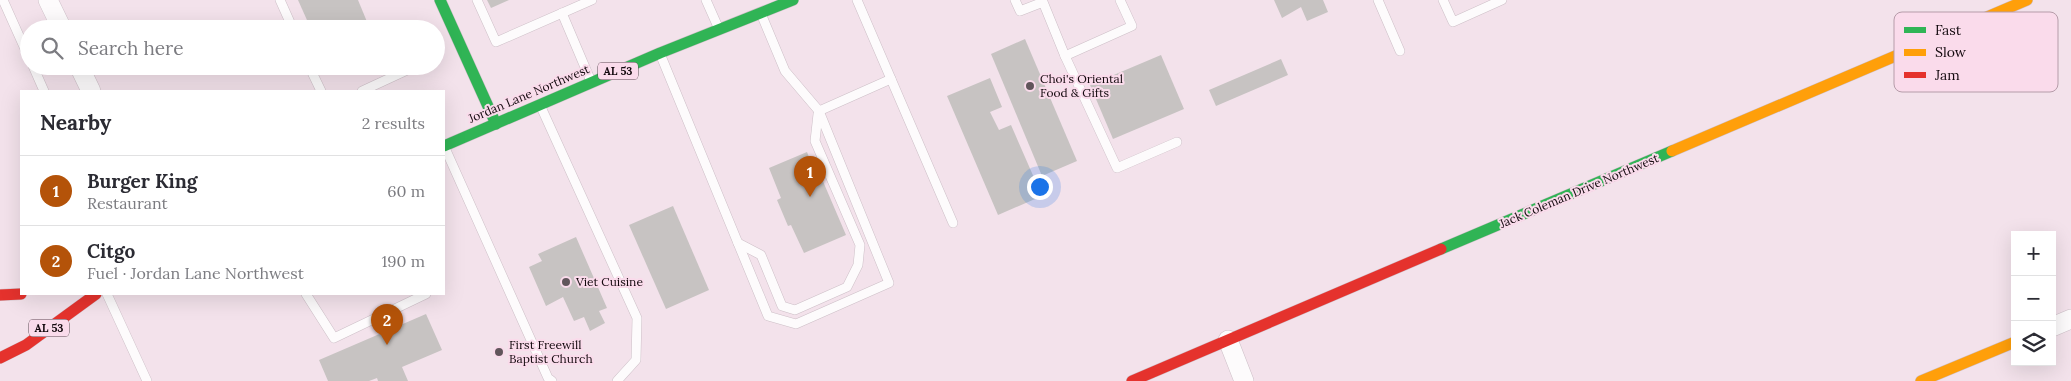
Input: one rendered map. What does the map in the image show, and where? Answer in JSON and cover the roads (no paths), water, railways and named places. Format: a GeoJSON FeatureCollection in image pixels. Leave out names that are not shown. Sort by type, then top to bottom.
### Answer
{"type":"FeatureCollection","features":[{"type":"Feature","properties":{"kind":"street"},"geometry":{"type":"LineString","coordinates":[[48,0],[58,20]]}},
{"type":"Feature","properties":{"kind":"street"},"geometry":{"type":"LineString","coordinates":[[440,0],[496,124]]}},
{"type":"Feature","properties":{"kind":"street","name":"Jordan Lane Northwest"},"geometry":{"type":"LineString","coordinates":[[445,145],[660,53],[793,0]]}},
{"type":"Feature","properties":{"kind":"street","name":"Jack Coleman Drive Northwest"},"geometry":{"type":"LineString","coordinates":[[1999,12],[2027,0]]}},
{"type":"Feature","properties":{"kind":"street","name":"Jack Coleman Drive Northwest"},"geometry":{"type":"LineString","coordinates":[[1132,381],[1894,57]]}},
{"type":"Feature","properties":{"kind":"street"},"geometry":{"type":"LineString","coordinates":[[83,75],[91,90]]}},
{"type":"Feature","properties":{"kind":"street"},"geometry":{"type":"LineString","coordinates":[[0,295],[20,294]]}},
{"type":"Feature","properties":{"kind":"street","name":"AL 53"},"geometry":{"type":"LineString","coordinates":[[0,358],[26,345],[95,295]]}},
{"type":"Feature","properties":{"kind":"street"},"geometry":{"type":"LineString","coordinates":[[2056,325],[2071,319]]}},
{"type":"Feature","properties":{"kind":"street"},"geometry":{"type":"LineString","coordinates":[[1228,340],[1244,381]]}},
{"type":"Feature","properties":{"kind":"street"},"geometry":{"type":"LineString","coordinates":[[1921,381],[2011,344]]}},
{"type":"Feature","properties":{"kind":"lane"},"geometry":{"type":"LineString","coordinates":[[3,0],[20,38]]}},
{"type":"Feature","properties":{"kind":"lane"},"geometry":{"type":"LineString","coordinates":[[280,0],[289,20]]}},
{"type":"Feature","properties":{"kind":"lane"},"geometry":{"type":"LineString","coordinates":[[477,0],[496,42],[592,0]]}},
{"type":"Feature","properties":{"kind":"lane"},"geometry":{"type":"LineString","coordinates":[[706,0],[719,29]]}},
{"type":"Feature","properties":{"kind":"lane"},"geometry":{"type":"LineString","coordinates":[[858,0],[953,223]]}},
{"type":"Feature","properties":{"kind":"lane"},"geometry":{"type":"LineString","coordinates":[[1015,0],[1020,11],[1045,1],[1065,56],[1117,168],[1177,142]]}},
{"type":"Feature","properties":{"kind":"lane"},"geometry":{"type":"LineString","coordinates":[[1065,56],[1132,26],[1120,0]]}},
{"type":"Feature","properties":{"kind":"lane"},"geometry":{"type":"LineString","coordinates":[[1378,0],[1400,51]]}},
{"type":"Feature","properties":{"kind":"lane"},"geometry":{"type":"LineString","coordinates":[[1443,0],[1453,22],[1502,0]]}},
{"type":"Feature","properties":{"kind":"lane"},"geometry":{"type":"LineString","coordinates":[[660,53],[768,316],[796,324],[889,282],[819,111],[785,71],[760,12]]}},
{"type":"Feature","properties":{"kind":"lane"},"geometry":{"type":"LineString","coordinates":[[562,13],[591,82]]}},
{"type":"Feature","properties":{"kind":"lane"},"geometry":{"type":"LineString","coordinates":[[37,75],[44,90]]}},
{"type":"Feature","properties":{"kind":"lane"},"geometry":{"type":"LineString","coordinates":[[314,75],[320,90]]}},
{"type":"Feature","properties":{"kind":"lane"},"geometry":{"type":"LineString","coordinates":[[366,90],[397,75]]}},
{"type":"Feature","properties":{"kind":"lane"},"geometry":{"type":"LineString","coordinates":[[819,111],[891,78]]}},
{"type":"Feature","properties":{"kind":"lane"},"geometry":{"type":"LineString","coordinates":[[539,104],[637,318],[636,360],[617,381]]}},
{"type":"Feature","properties":{"kind":"lane"},"geometry":{"type":"LineString","coordinates":[[738,244],[761,255],[782,306],[794,310],[847,287],[858,265],[860,245],[815,141],[819,111]]}},
{"type":"Feature","properties":{"kind":"lane"},"geometry":{"type":"LineString","coordinates":[[445,147],[548,378],[552,381]]}},
{"type":"Feature","properties":{"kind":"lane"},"geometry":{"type":"LineString","coordinates":[[107,295],[148,381]]}},
{"type":"Feature","properties":{"kind":"lane"},"geometry":{"type":"LineString","coordinates":[[307,295],[334,338],[424,295]]}},
{"type":"Feature","properties":{"kind":"place","name":"Choi's Oriental Food & Gifts"},"geometry":{"type":"Point","coordinates":[1030,86]}},
{"type":"Feature","properties":{"kind":"place","name":"Burger King"},"geometry":{"type":"Point","coordinates":[810,197]}},
{"type":"Feature","properties":{"kind":"place","name":"Viet Cuisine"},"geometry":{"type":"Point","coordinates":[566,282]}},
{"type":"Feature","properties":{"kind":"place","name":"Citgo"},"geometry":{"type":"Point","coordinates":[387,345]}},
{"type":"Feature","properties":{"kind":"place","name":"First Freewill Baptist Church"},"geometry":{"type":"Point","coordinates":[499,352]}}]}
